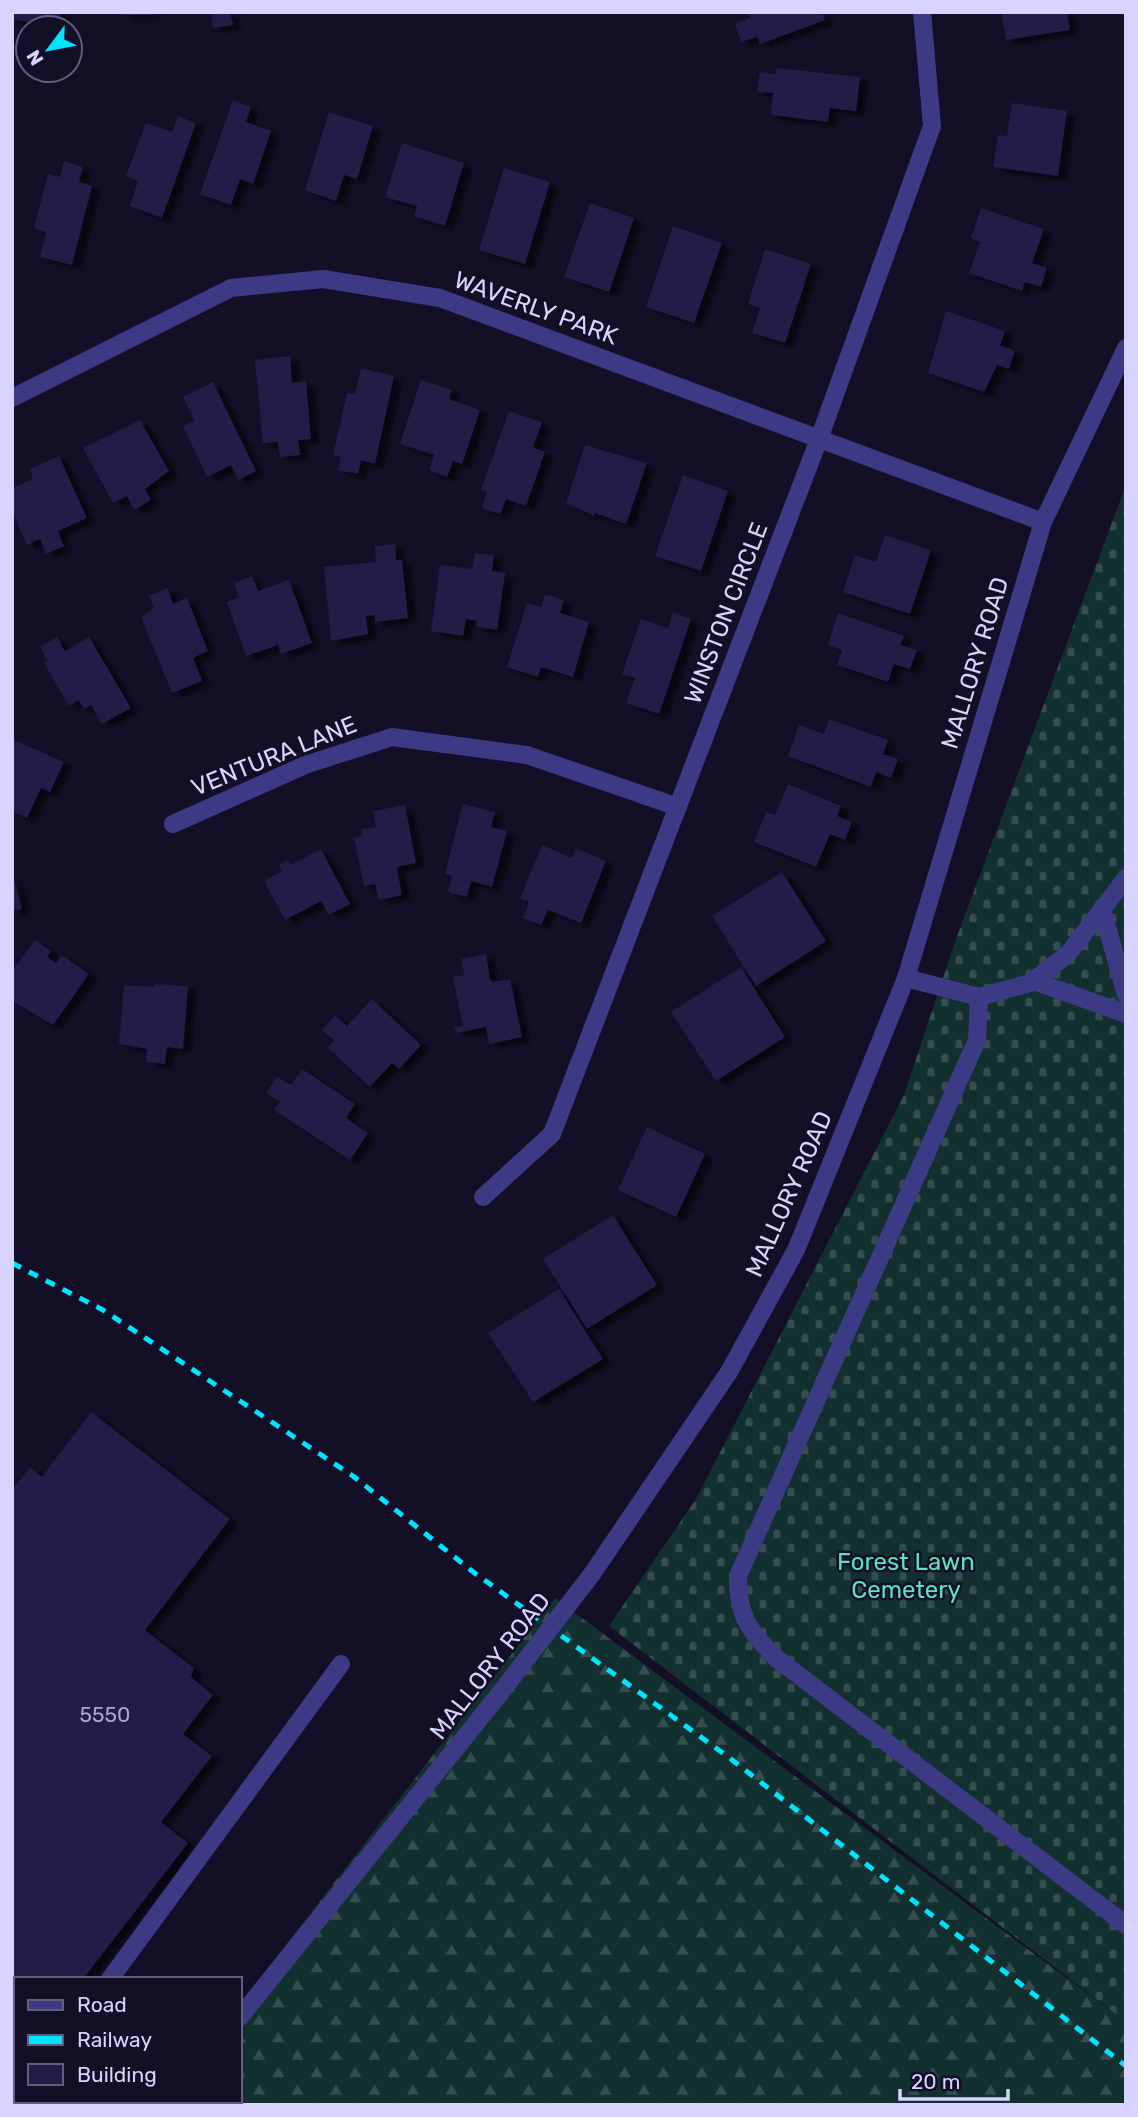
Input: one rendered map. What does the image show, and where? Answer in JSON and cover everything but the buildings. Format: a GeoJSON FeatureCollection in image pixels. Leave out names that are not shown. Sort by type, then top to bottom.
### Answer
{"type":"FeatureCollection","features":[{"type":"Feature","properties":{"kind":"street","name":"WINSTON CIRCLE"},"geometry":{"type":"LineString","coordinates":[[484,1197],[552,1134],[819,439],[932,126],[922,12]]}},
{"type":"Feature","properties":{"kind":"street","name":"WAVERLY PARK"},"geometry":{"type":"LineString","coordinates":[[12,398],[231,288],[323,279],[440,298],[1043,522]]}},
{"type":"Feature","properties":{"kind":"street","name":"MALLORY ROAD"},"geometry":{"type":"LineString","coordinates":[[242,2015],[501,1692],[592,1574],[729,1372],[796,1250],[906,978],[1043,522],[1126,348]]}},
{"type":"Feature","properties":{"kind":"street","name":"VENTURA LANE"},"geometry":{"type":"LineString","coordinates":[[173,824],[305,765],[392,737],[527,755],[678,807]]}},
{"type":"Feature","properties":{"kind":"street"},"geometry":{"type":"LineString","coordinates":[[906,978],[979,997],[1034,981],[1068,954],[1126,878]]}},
{"type":"Feature","properties":{"kind":"street"},"geometry":{"type":"LineString","coordinates":[[1102,909],[1126,995]]}},
{"type":"Feature","properties":{"kind":"street"},"geometry":{"type":"LineString","coordinates":[[1034,981],[1126,1014]]}},
{"type":"Feature","properties":{"kind":"street"},"geometry":{"type":"LineString","coordinates":[[979,997],[977,1040],[738,1576],[738,1603],[749,1630],[776,1658],[1126,1924]]}},
{"type":"Feature","properties":{"kind":"street"},"geometry":{"type":"LineString","coordinates":[[111,1977],[341,1664]]}},
{"type":"Feature","properties":{"kind":"green space","name":"Forest Lawn Cemetery"},"geometry":{"type":"Polygon","coordinates":[[[1126,485],[1126,2022],[609,1626],[696,1499],[904,1095],[956,939],[1126,485]]]}},
{"type":"Feature","properties":{"kind":"green space"},"geometry":{"type":"Polygon","coordinates":[[[555,1598],[1126,2022],[1126,2105],[162,2105],[242,2103],[242,2001],[555,1598]]]}},
{"type":"Feature","properties":{"kind":"railway"},"geometry":{"type":"LineString","coordinates":[[12,1263],[103,1310],[353,1476],[472,1571],[727,1756],[1126,2066]]}}]}
